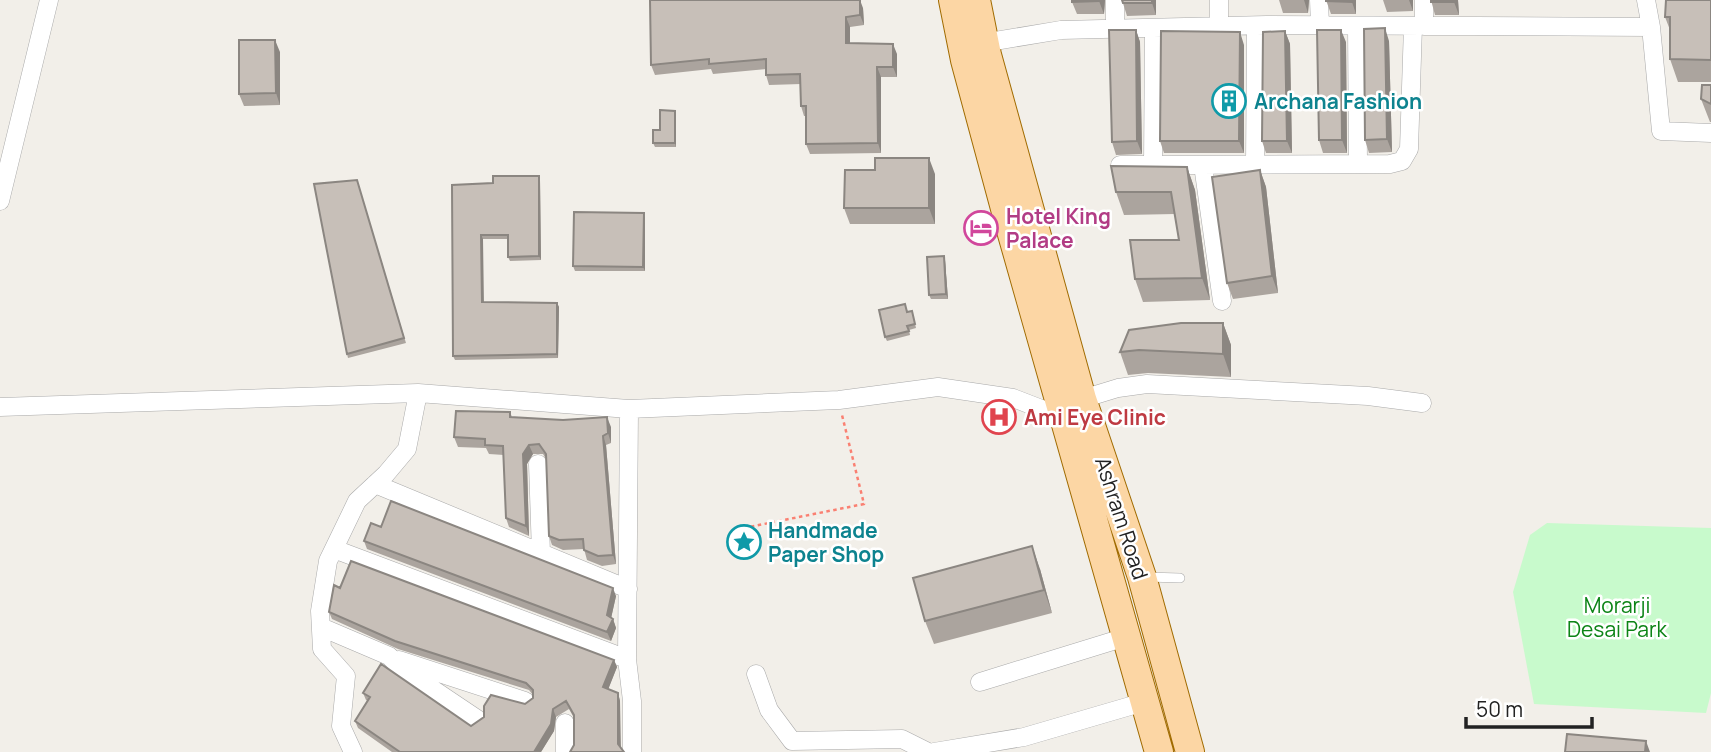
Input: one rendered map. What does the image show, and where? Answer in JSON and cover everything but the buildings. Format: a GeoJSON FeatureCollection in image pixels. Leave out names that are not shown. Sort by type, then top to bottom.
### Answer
{"type":"FeatureCollection","features":[{"type":"Feature","properties":{"kind":"main road","name":"Ashram Road"},"geometry":{"type":"LineString","coordinates":[[953,0],[974,44],[1072,405],[1126,638],[1159,752]]}},
{"type":"Feature","properties":{"kind":"main road","name":"Ashram Road"},"geometry":{"type":"LineString","coordinates":[[974,44],[976,0]]}},
{"type":"Feature","properties":{"kind":"main road","name":"Ashram Road"},"geometry":{"type":"LineString","coordinates":[[1072,405],[1142,577],[1190,752]]}},
{"type":"Feature","properties":{"kind":"street"},"geometry":{"type":"LineString","coordinates":[[0,201],[48,0]]}},
{"type":"Feature","properties":{"kind":"street"},"geometry":{"type":"LineString","coordinates":[[1115,0],[1115,29]]}},
{"type":"Feature","properties":{"kind":"street"},"geometry":{"type":"LineString","coordinates":[[1219,0],[1219,27]]}},
{"type":"Feature","properties":{"kind":"street"},"geometry":{"type":"LineString","coordinates":[[1319,0],[1320,26]]}},
{"type":"Feature","properties":{"kind":"street"},"geometry":{"type":"LineString","coordinates":[[1120,165],[1358,164],[1402,161],[1409,149],[1419,26],[1424,0]]}},
{"type":"Feature","properties":{"kind":"street"},"geometry":{"type":"LineString","coordinates":[[1646,0],[1661,131],[1711,133]]}},
{"type":"Feature","properties":{"kind":"street"},"geometry":{"type":"LineString","coordinates":[[974,44],[1061,30],[1256,26],[1651,27]]}},
{"type":"Feature","properties":{"kind":"street"},"geometry":{"type":"LineString","coordinates":[[1255,165],[1256,26]]}},
{"type":"Feature","properties":{"kind":"street"},"geometry":{"type":"LineString","coordinates":[[1357,26],[1358,164]]}},
{"type":"Feature","properties":{"kind":"street"},"geometry":{"type":"LineString","coordinates":[[1153,165],[1154,28]]}},
{"type":"Feature","properties":{"kind":"street"},"geometry":{"type":"LineString","coordinates":[[1203,165],[1222,301]]}},
{"type":"Feature","properties":{"kind":"street"},"geometry":{"type":"LineString","coordinates":[[0,407],[418,393],[629,409],[839,400],[938,387],[1013,398],[1044,410],[1072,405],[1118,388],[1147,384],[1368,396],[1422,403]]}},
{"type":"Feature","properties":{"kind":"street"},"geometry":{"type":"LineString","coordinates":[[354,752],[341,726],[346,676],[322,649],[320,611],[326,574],[334,549],[357,500],[407,449],[418,393]]}},
{"type":"Feature","properties":{"kind":"street"},"geometry":{"type":"LineString","coordinates":[[629,409],[627,659],[632,701],[632,752]]}},
{"type":"Feature","properties":{"kind":"street"},"geometry":{"type":"LineString","coordinates":[[538,464],[541,553]]}},
{"type":"Feature","properties":{"kind":"street"},"geometry":{"type":"LineString","coordinates":[[375,484],[628,589]]}},
{"type":"Feature","properties":{"kind":"street"},"geometry":{"type":"LineString","coordinates":[[334,549],[627,659]]}},
{"type":"Feature","properties":{"kind":"street"},"geometry":{"type":"LineString","coordinates":[[321,627],[389,656],[525,701]]}},
{"type":"Feature","properties":{"kind":"street"},"geometry":{"type":"LineString","coordinates":[[980,681],[1126,638]]}},
{"type":"Feature","properties":{"kind":"street"},"geometry":{"type":"LineString","coordinates":[[389,656],[401,668],[477,719]]}},
{"type":"Feature","properties":{"kind":"street"},"geometry":{"type":"LineString","coordinates":[[756,674],[769,710],[792,741],[902,739],[931,752],[1024,737],[1144,702]]}},
{"type":"Feature","properties":{"kind":"street"},"geometry":{"type":"LineString","coordinates":[[565,723],[565,752]]}},
{"type":"Feature","properties":{"kind":"lane"},"geometry":{"type":"LineString","coordinates":[[1142,577],[1180,578]]}},
{"type":"Feature","properties":{"kind":"path"},"geometry":{"type":"LineString","coordinates":[[744,527],[864,504],[839,400]]}},
{"type":"Feature","properties":{"kind":"green space","name":"Morarji Desai Park"},"geometry":{"type":"Polygon","coordinates":[[[1547,523],[1711,528],[1711,693],[1706,713],[1534,704],[1513,592],[1530,535],[1547,523]]]}},
{"type":"Feature","properties":{"kind":"place","name":"Archana Fashion"},"geometry":{"type":"Point","coordinates":[1229,101]}},
{"type":"Feature","properties":{"kind":"place","name":"Hotel King Palace"},"geometry":{"type":"Point","coordinates":[981,228]}},
{"type":"Feature","properties":{"kind":"place","name":"Ami Eye Clinic"},"geometry":{"type":"Point","coordinates":[999,417]}},
{"type":"Feature","properties":{"kind":"place","name":"Handmade Paper Shop"},"geometry":{"type":"Point","coordinates":[744,542]}}]}
